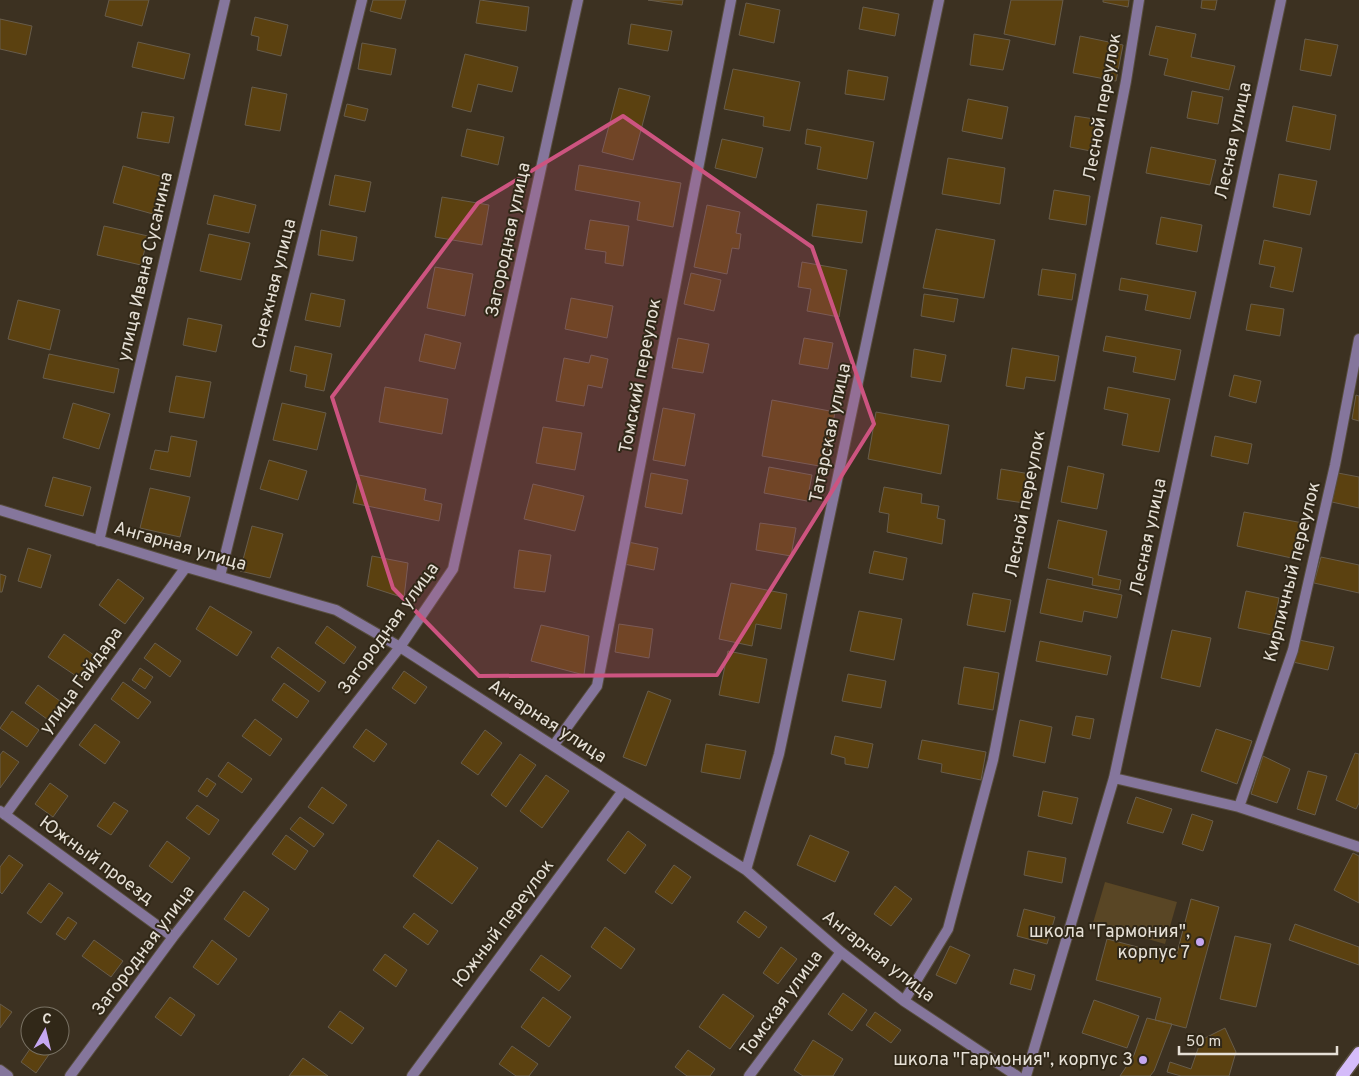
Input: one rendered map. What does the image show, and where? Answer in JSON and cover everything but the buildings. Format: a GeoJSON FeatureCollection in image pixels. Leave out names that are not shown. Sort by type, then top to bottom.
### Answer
{"type":"FeatureCollection","features":[{"type":"Feature","properties":{"kind":"main road"},"geometry":{"type":"LineString","coordinates":[[1343,1076],[1359,1053]]}},
{"type":"Feature","properties":{"kind":"street","name":"улица Ивана Сусанина"},"geometry":{"type":"LineString","coordinates":[[99,541],[225,0]]}},
{"type":"Feature","properties":{"kind":"street","name":"Снежная улица"},"geometry":{"type":"LineString","coordinates":[[220,576],[362,0]]}},
{"type":"Feature","properties":{"kind":"street","name":"Загородная улица"},"geometry":{"type":"LineString","coordinates":[[70,1076],[173,937],[400,647],[453,569],[578,0]]}},
{"type":"Feature","properties":{"kind":"street","name":"Томский переулок"},"geometry":{"type":"LineString","coordinates":[[554,745],[597,686],[731,0]]}},
{"type":"Feature","properties":{"kind":"street","name":"Татарская улица"},"geometry":{"type":"LineString","coordinates":[[746,870],[779,754],[939,0]]}},
{"type":"Feature","properties":{"kind":"street","name":"Лесной переулок"},"geometry":{"type":"LineString","coordinates":[[904,1001],[948,929],[993,760],[1126,82],[1139,0]]}},
{"type":"Feature","properties":{"kind":"street","name":"Лесная улица"},"geometry":{"type":"LineString","coordinates":[[1026,1076],[1114,778],[1281,0]]}},
{"type":"Feature","properties":{"kind":"street","name":"Кирпичный переулок"},"geometry":{"type":"LineString","coordinates":[[1239,807],[1293,650],[1335,465],[1359,339]]}},
{"type":"Feature","properties":{"kind":"street","name":"Ангарная улица"},"geometry":{"type":"LineString","coordinates":[[0,510],[186,567],[336,610],[400,647],[554,745],[622,792],[746,870],[841,952],[904,1001],[1017,1076]]}},
{"type":"Feature","properties":{"kind":"street","name":"улица Гайдара"},"geometry":{"type":"LineString","coordinates":[[2,813],[186,567]]}},
{"type":"Feature","properties":{"kind":"street"},"geometry":{"type":"LineString","coordinates":[[1114,778],[1239,807],[1359,847]]}},
{"type":"Feature","properties":{"kind":"street","name":"Южный переулок"},"geometry":{"type":"LineString","coordinates":[[412,1076],[622,792]]}},
{"type":"Feature","properties":{"kind":"street","name":"Южный проезд"},"geometry":{"type":"LineString","coordinates":[[2,813],[173,937]]}},
{"type":"Feature","properties":{"kind":"street","name":"Томская улица"},"geometry":{"type":"LineString","coordinates":[[749,1076],[841,952]]}},
{"type":"Feature","properties":{"kind":"street"},"geometry":{"type":"LineString","coordinates":[[0,1070],[8,1076]]}},
{"type":"Feature","properties":{"kind":"highlighted area"},"geometry":{"type":"Polygon","coordinates":[[[623,116],[812,247],[874,424],[717,675],[479,676],[393,588],[332,397],[478,203],[623,116]]]}},
{"type":"Feature","properties":{"kind":"shaded area"},"geometry":{"type":"Polygon","coordinates":[[[1105,882],[1177,902],[1165,944],[1093,923],[1105,882]]]}},
{"type":"Feature","properties":{"kind":"place","name":"школа \"Гармония\", корпус 7"},"geometry":{"type":"Point","coordinates":[1200,942]}},
{"type":"Feature","properties":{"kind":"place","name":"школа \"Гармония\", корпус 3"},"geometry":{"type":"Point","coordinates":[1143,1060]}}]}
